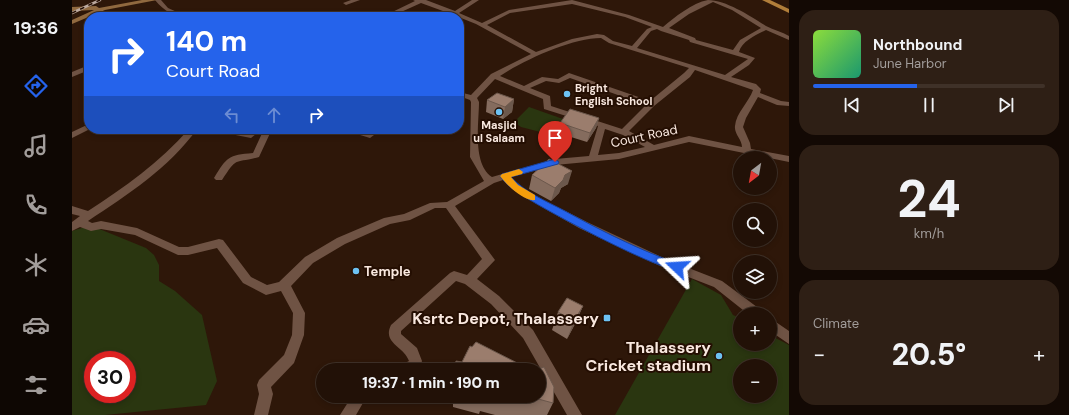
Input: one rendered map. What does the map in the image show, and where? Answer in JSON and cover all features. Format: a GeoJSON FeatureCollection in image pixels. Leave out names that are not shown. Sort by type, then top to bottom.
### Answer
{"type":"FeatureCollection","features":[{"type":"Feature","properties":{"kind":"main road"},"geometry":{"type":"LineString","coordinates":[[72,9],[103,8],[154,0]]}},
{"type":"Feature","properties":{"kind":"main road"},"geometry":{"type":"LineString","coordinates":[[765,0],[789,11]]}},
{"type":"Feature","properties":{"kind":"main road"},"geometry":{"type":"LineString","coordinates":[[94,12],[103,8]]}},
{"type":"Feature","properties":{"kind":"main road"},"geometry":{"type":"LineString","coordinates":[[72,22],[84,17]]}},
{"type":"Feature","properties":{"kind":"street"},"geometry":{"type":"LineString","coordinates":[[158,0],[166,10],[171,12]]}},
{"type":"Feature","properties":{"kind":"street"},"geometry":{"type":"LineString","coordinates":[[346,3],[357,0]]}},
{"type":"Feature","properties":{"kind":"street"},"geometry":{"type":"LineString","coordinates":[[395,12],[420,0],[446,12]]}},
{"type":"Feature","properties":{"kind":"street"},"geometry":{"type":"LineString","coordinates":[[458,12],[476,0]]}},
{"type":"Feature","properties":{"kind":"street"},"geometry":{"type":"LineString","coordinates":[[663,30],[673,20],[689,10],[713,0],[734,9],[766,28],[789,38]]}},
{"type":"Feature","properties":{"kind":"street"},"geometry":{"type":"LineString","coordinates":[[482,25],[509,12],[574,1],[627,16],[663,30],[693,39],[692,41],[752,58],[748,64],[737,68],[726,78]]}},
{"type":"Feature","properties":{"kind":"street"},"geometry":{"type":"LineString","coordinates":[[464,19],[482,25],[515,41],[536,55]]}},
{"type":"Feature","properties":{"kind":"street"},"geometry":{"type":"LineString","coordinates":[[633,48],[646,34],[656,27]]}},
{"type":"Feature","properties":{"kind":"street"},"geometry":{"type":"LineString","coordinates":[[736,54],[737,46],[760,30],[766,28]]}},
{"type":"Feature","properties":{"kind":"street"},"geometry":{"type":"LineString","coordinates":[[473,98],[494,76],[536,55],[594,36],[602,36],[611,42],[753,86],[757,90],[756,94],[751,105],[742,116],[739,129],[746,141],[746,150]]}},
{"type":"Feature","properties":{"kind":"street"},"geometry":{"type":"LineString","coordinates":[[623,132],[651,104],[687,74],[693,67]]}},
{"type":"Feature","properties":{"kind":"street"},"geometry":{"type":"LineString","coordinates":[[72,68],[84,68]]}},
{"type":"Feature","properties":{"kind":"street"},"geometry":{"type":"LineString","coordinates":[[72,75],[84,69]]}},
{"type":"Feature","properties":{"kind":"street"},"geometry":{"type":"LineString","coordinates":[[523,88],[545,79],[559,81],[569,75],[651,104]]}},
{"type":"Feature","properties":{"kind":"street"},"geometry":{"type":"LineString","coordinates":[[494,76],[546,98],[547,107],[623,132],[653,148]]}},
{"type":"Feature","properties":{"kind":"street"},"geometry":{"type":"LineString","coordinates":[[756,94],[780,103],[789,104]]}},
{"type":"Feature","properties":{"kind":"street"},"geometry":{"type":"LineString","coordinates":[[464,95],[473,98]]}},
{"type":"Feature","properties":{"kind":"street"},"geometry":{"type":"LineString","coordinates":[[473,98],[475,102],[474,157],[485,177],[491,181]]}},
{"type":"Feature","properties":{"kind":"street"},"geometry":{"type":"LineString","coordinates":[[593,158],[602,125]]}},
{"type":"Feature","properties":{"kind":"street"},"geometry":{"type":"LineString","coordinates":[[72,135],[84,129]]}},
{"type":"Feature","properties":{"kind":"street"},"geometry":{"type":"LineString","coordinates":[[80,222],[142,179],[189,134]]}},
{"type":"Feature","properties":{"kind":"street"},"geometry":{"type":"LineString","coordinates":[[241,134],[251,136],[253,134]]}},
{"type":"Feature","properties":{"kind":"street"},"geometry":{"type":"LineString","coordinates":[[220,178],[231,160],[238,157],[256,156],[266,134]]}},
{"type":"Feature","properties":{"kind":"street","name":"Court Road"},"geometry":{"type":"LineString","coordinates":[[448,205],[491,181],[555,162],[619,156],[689,140],[789,159]]}},
{"type":"Feature","properties":{"kind":"street"},"geometry":{"type":"LineString","coordinates":[[505,176],[515,187],[531,197],[583,225],[664,263],[718,284],[748,307]]}},
{"type":"Feature","properties":{"kind":"street"},"geometry":{"type":"LineString","coordinates":[[80,222],[91,227],[101,225],[137,232],[178,251],[220,243],[239,270],[256,286],[266,290],[273,289],[283,284],[309,260],[341,242],[388,221],[406,217],[434,205],[448,205],[488,260],[469,280]]}},
{"type":"Feature","properties":{"kind":"street"},"geometry":{"type":"LineString","coordinates":[[72,210],[81,212],[80,222]]}},
{"type":"Feature","properties":{"kind":"street"},"geometry":{"type":"LineString","coordinates":[[415,363],[416,360],[412,352],[395,337],[395,329],[454,276],[469,280],[495,300],[528,334],[575,415]]}},
{"type":"Feature","properties":{"kind":"street"},"geometry":{"type":"LineString","coordinates":[[261,415],[266,394],[264,385],[288,359],[298,335],[299,313],[289,292],[283,284]]}},
{"type":"Feature","properties":{"kind":"street"},"geometry":{"type":"LineString","coordinates":[[777,329],[789,338]]}},
{"type":"Feature","properties":{"kind":"street"},"geometry":{"type":"LineString","coordinates":[[347,415],[355,403]]}},
{"type":"Feature","properties":{"kind":"green space"},"geometry":{"type":"Polygon","coordinates":[[[529,107],[563,119],[552,135],[521,127],[514,122],[529,107]]]}},
{"type":"Feature","properties":{"kind":"green space"},"geometry":{"type":"Polygon","coordinates":[[[85,227],[97,228],[146,248],[154,255],[159,265],[159,281],[175,291],[202,315],[217,381],[206,405],[105,415],[72,415],[72,231],[85,227]]]}},
{"type":"Feature","properties":{"kind":"green space","name":"Thalassery Cricket stadium"},"geometry":{"type":"Polygon","coordinates":[[[692,279],[721,295],[733,315],[733,351],[777,351],[777,339],[789,345],[789,415],[615,415],[692,279]]]}},
{"type":"Feature","properties":{"kind":"building"},"geometry":{"type":"Polygon","coordinates":[[[497,93],[514,99],[505,107],[487,100],[497,93]]]}},
{"type":"Feature","properties":{"kind":"building"},"geometry":{"type":"Polygon","coordinates":[[[570,109],[599,118],[590,133],[560,123],[570,109]]]}},
{"type":"Feature","properties":{"kind":"building"},"geometry":{"type":"Polygon","coordinates":[[[549,159],[572,171],[565,175],[563,180],[555,188],[532,175],[549,159]]]}},
{"type":"Feature","properties":{"kind":"building"},"geometry":{"type":"Polygon","coordinates":[[[567,298],[583,306],[574,321],[558,312],[567,298]]]}},
{"type":"Feature","properties":{"kind":"building"},"geometry":{"type":"Polygon","coordinates":[[[476,342],[517,363],[456,363],[456,361],[462,362],[470,346],[472,347],[476,342]]]}},
{"type":"Feature","properties":{"kind":"building"},"geometry":{"type":"Polygon","coordinates":[[[546,371],[554,387],[553,403],[546,401],[546,371]]]}},
{"type":"Feature","properties":{"kind":"railway"},"geometry":{"type":"LineString","coordinates":[[72,13],[100,0]]}},
{"type":"Feature","properties":{"kind":"slow traffic"},"geometry":{"type":"LineString","coordinates":[[519,172],[505,176],[515,187],[531,197]]}},
{"type":"Feature","properties":{"kind":"place","name":"Bright English School"},"geometry":{"type":"Point","coordinates":[567,94]}},
{"type":"Feature","properties":{"kind":"place","name":"Masjid ul Salaam"},"geometry":{"type":"Point","coordinates":[499,112]}},
{"type":"Feature","properties":{"kind":"place","name":"Temple"},"geometry":{"type":"Point","coordinates":[356,271]}},
{"type":"Feature","properties":{"kind":"place","name":"Ksrtc Depot, Thalassery"},"geometry":{"type":"Point","coordinates":[607,318]}},
{"type":"Feature","properties":{"kind":"place","name":"Thalassery Cricket stadium"},"geometry":{"type":"Point","coordinates":[719,356]}},
{"type":"Feature","properties":{"kind":"route"},"geometry":{"type":"LineString","coordinates":[[555,162],[505,176],[515,187],[583,225],[664,263],[677,267]]}}]}
